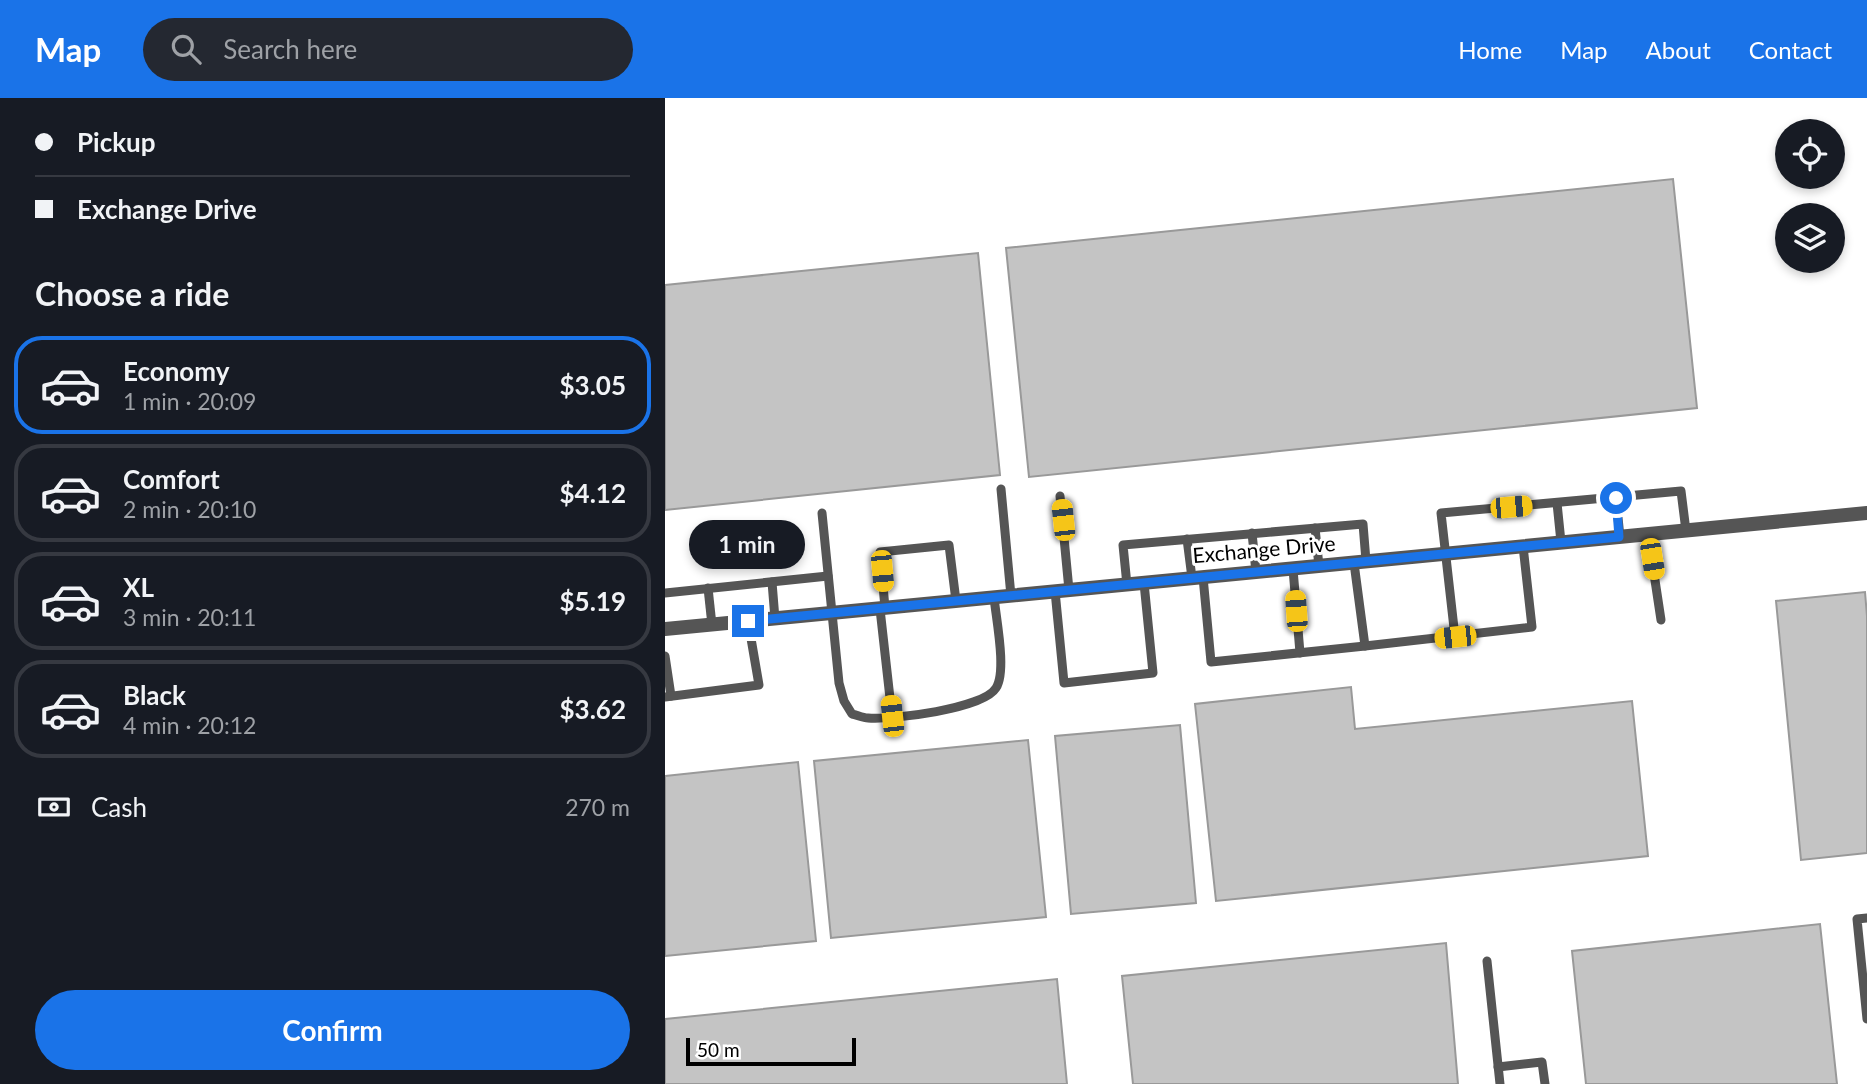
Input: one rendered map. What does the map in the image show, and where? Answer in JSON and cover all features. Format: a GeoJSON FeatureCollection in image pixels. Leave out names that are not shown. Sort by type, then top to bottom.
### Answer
{"type":"FeatureCollection","features":[{"type":"Feature","properties":{"kind":"street","name":"Exchange Drive"},"geometry":{"type":"LineString","coordinates":[[665,629],[1867,513]]}},
{"type":"Feature","properties":{"kind":"lane"},"geometry":{"type":"LineString","coordinates":[[1001,489],[1011,596]]}},
{"type":"Feature","properties":{"kind":"lane"},"geometry":{"type":"LineString","coordinates":[[1455,637],[1441,513],[1681,491],[1686,531]]}},
{"type":"Feature","properties":{"kind":"lane"},"geometry":{"type":"LineString","coordinates":[[1060,496],[1064,683],[1153,673],[1145,583]]}},
{"type":"Feature","properties":{"kind":"lane"},"geometry":{"type":"LineString","coordinates":[[1616,498],[1619,537]]}},
{"type":"Feature","properties":{"kind":"lane"},"geometry":{"type":"LineString","coordinates":[[1557,503],[1561,542]]}},
{"type":"Feature","properties":{"kind":"lane"},"geometry":{"type":"LineString","coordinates":[[822,513],[831,613],[843,701],[852,714],[867,718],[892,716],[960,708],[983,700],[996,688],[1001,670],[994,597]]}},
{"type":"Feature","properties":{"kind":"lane"},"geometry":{"type":"LineString","coordinates":[[1127,585],[1123,545],[1363,524],[1360,562],[1365,646]]}},
{"type":"Feature","properties":{"kind":"lane"},"geometry":{"type":"LineString","coordinates":[[1315,528],[1318,566]]}},
{"type":"Feature","properties":{"kind":"lane"},"geometry":{"type":"LineString","coordinates":[[1252,533],[1256,572]]}},
{"type":"Feature","properties":{"kind":"lane"},"geometry":{"type":"LineString","coordinates":[[1648,534],[1661,620]]}},
{"type":"Feature","properties":{"kind":"lane"},"geometry":{"type":"LineString","coordinates":[[1187,539],[1197,578],[1211,662],[1532,627],[1523,546]]}},
{"type":"Feature","properties":{"kind":"lane"},"geometry":{"type":"LineString","coordinates":[[892,716],[880,552],[949,545],[955,601]]}},
{"type":"Feature","properties":{"kind":"lane"},"geometry":{"type":"LineString","coordinates":[[1293,569],[1300,653]]}},
{"type":"Feature","properties":{"kind":"lane"},"geometry":{"type":"LineString","coordinates":[[665,593],[828,576]]}},
{"type":"Feature","properties":{"kind":"lane"},"geometry":{"type":"LineString","coordinates":[[772,582],[775,619]]}},
{"type":"Feature","properties":{"kind":"lane"},"geometry":{"type":"LineString","coordinates":[[708,588],[712,625]]}},
{"type":"Feature","properties":{"kind":"lane"},"geometry":{"type":"LineString","coordinates":[[665,656],[668,696],[759,685],[748,621]]}},
{"type":"Feature","properties":{"kind":"lane"},"geometry":{"type":"LineString","coordinates":[[1867,918],[1857,919],[1867,1019]]}},
{"type":"Feature","properties":{"kind":"lane"},"geometry":{"type":"LineString","coordinates":[[1487,961],[1500,1084]]}},
{"type":"Feature","properties":{"kind":"lane"},"geometry":{"type":"LineString","coordinates":[[1498,1067],[1542,1062],[1545,1084]]}},
{"type":"Feature","properties":{"kind":"building"},"geometry":{"type":"Polygon","coordinates":[[[1673,179],[1697,408],[1029,477],[1006,248],[1673,179]]]}},
{"type":"Feature","properties":{"kind":"building"},"geometry":{"type":"Polygon","coordinates":[[[978,253],[1000,475],[665,510],[665,285],[978,253]]]}},
{"type":"Feature","properties":{"kind":"building"},"geometry":{"type":"Polygon","coordinates":[[[1865,592],[1867,853],[1801,860],[1776,601],[1865,592]]]}},
{"type":"Feature","properties":{"kind":"building"},"geometry":{"type":"Polygon","coordinates":[[[1351,687],[1355,729],[1632,701],[1648,856],[1216,901],[1195,704],[1351,687]]]}},
{"type":"Feature","properties":{"kind":"building"},"geometry":{"type":"Polygon","coordinates":[[[1180,725],[1196,903],[1071,914],[1055,736],[1180,725]]]}},
{"type":"Feature","properties":{"kind":"building"},"geometry":{"type":"Polygon","coordinates":[[[1028,740],[1046,917],[831,938],[814,761],[1028,740]]]}},
{"type":"Feature","properties":{"kind":"building"},"geometry":{"type":"Polygon","coordinates":[[[798,762],[816,941],[665,956],[665,776],[798,762]]]}},
{"type":"Feature","properties":{"kind":"building"},"geometry":{"type":"Polygon","coordinates":[[[1820,924],[1837,1084],[1586,1084],[1572,951],[1820,924]]]}},
{"type":"Feature","properties":{"kind":"building"},"geometry":{"type":"Polygon","coordinates":[[[1446,943],[1458,1084],[1133,1084],[1122,976],[1446,943]]]}},
{"type":"Feature","properties":{"kind":"building"},"geometry":{"type":"Polygon","coordinates":[[[1057,979],[1067,1084],[665,1084],[665,1019],[1057,979]]]}},
{"type":"Feature","properties":{"kind":"route"},"geometry":{"type":"LineString","coordinates":[[748,621],[1619,537],[1616,498]]}}]}
